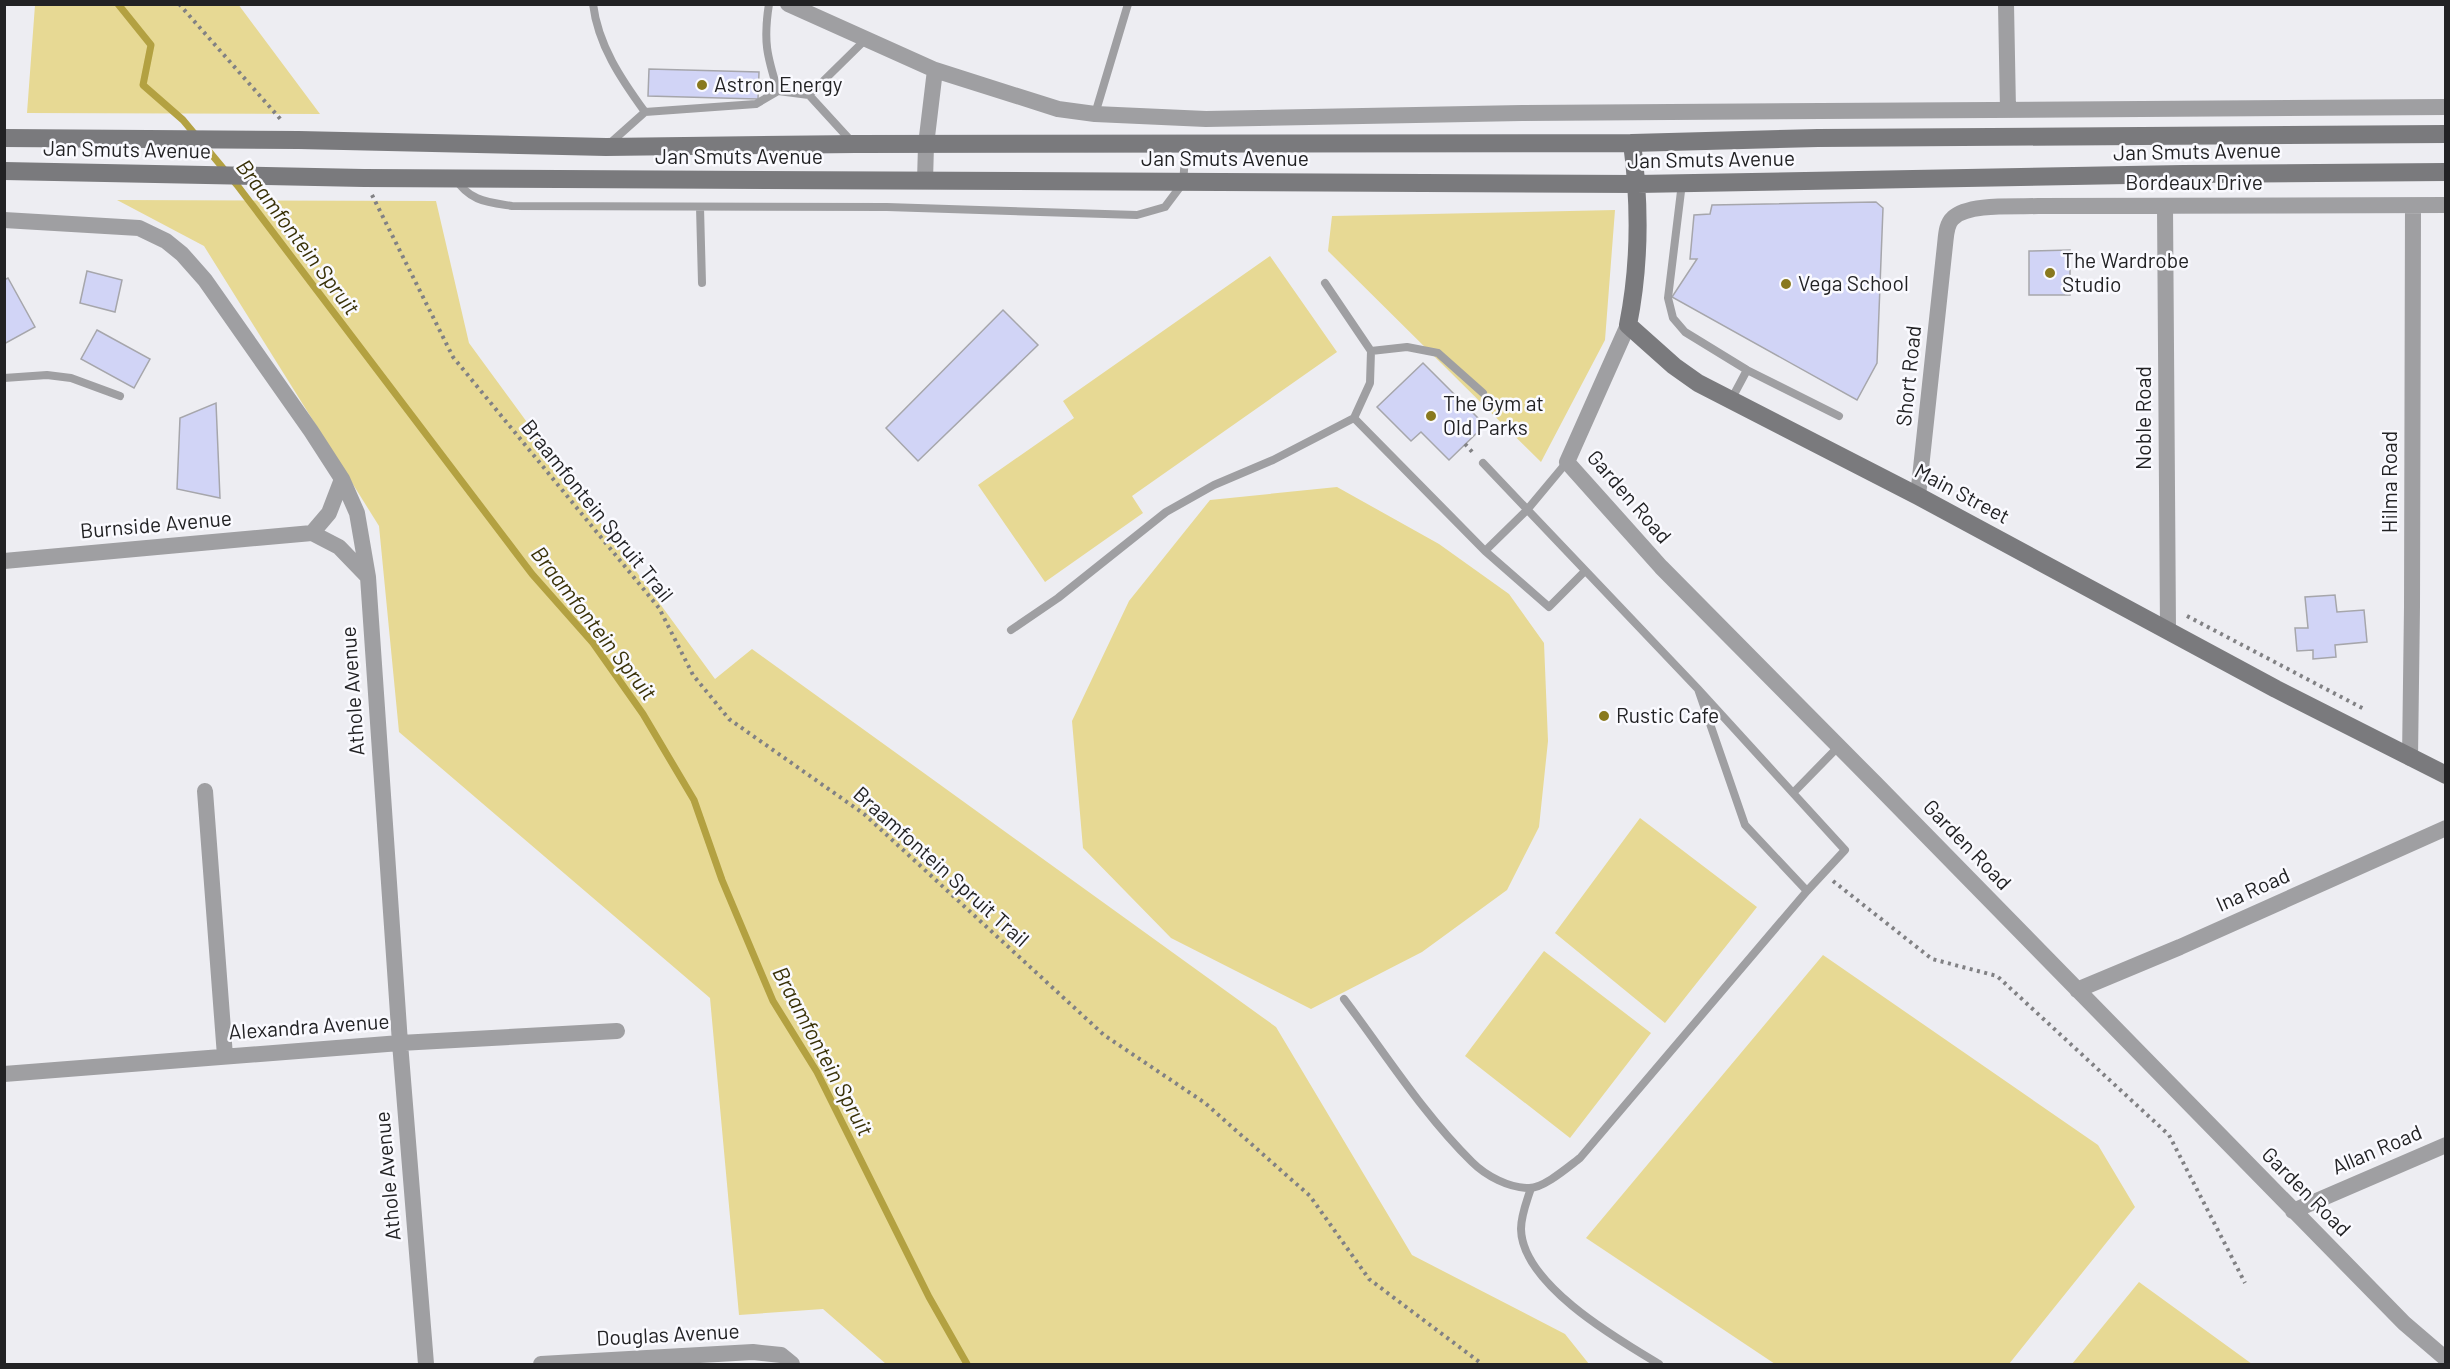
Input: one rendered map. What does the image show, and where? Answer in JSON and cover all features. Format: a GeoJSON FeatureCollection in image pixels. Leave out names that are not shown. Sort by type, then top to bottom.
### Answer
{"type":"FeatureCollection","features":[{"type":"Feature","properties":{"kind":"main road","name":"Jan Smuts Avenue"},"geometry":{"type":"LineString","coordinates":[[4,138],[299,140],[606,147],[855,144],[1632,143],[1830,138],[2445,134]]}},
{"type":"Feature","properties":{"kind":"main road"},"geometry":{"type":"LineString","coordinates":[[1628,325],[1635,276],[1637,184],[1632,143]]}},
{"type":"Feature","properties":{"kind":"main road","name":"Jan Smuts Avenue"},"geometry":{"type":"LineString","coordinates":[[4,171],[364,178],[1637,184],[2171,174],[2445,172]]}},
{"type":"Feature","properties":{"kind":"main road","name":"Main Street"},"geometry":{"type":"LineString","coordinates":[[1628,325],[1674,366],[1698,383],[1918,496],[2276,689],[2445,775]]}},
{"type":"Feature","properties":{"kind":"street","name":"Jan Smuts Avenue"},"geometry":{"type":"LineString","coordinates":[[788,4],[935,70],[1058,110],[1095,114],[1206,119],[1533,113],[2445,107]]}},
{"type":"Feature","properties":{"kind":"street"},"geometry":{"type":"LineString","coordinates":[[2006,4],[2008,110]]}},
{"type":"Feature","properties":{"kind":"street"},"geometry":{"type":"LineString","coordinates":[[925,181],[926,145],[935,70]]}},
{"type":"Feature","properties":{"kind":"street","name":"Bordeaux Drive"},"geometry":{"type":"LineString","coordinates":[[1948,225],[1953,217],[1973,209],[2038,206],[2445,205]]}},
{"type":"Feature","properties":{"kind":"street","name":"Noble Road"},"geometry":{"type":"LineString","coordinates":[[2164,206],[2168,630]]}},
{"type":"Feature","properties":{"kind":"street","name":"Hilma Road"},"geometry":{"type":"LineString","coordinates":[[2410,758],[2413,206]]}},
{"type":"Feature","properties":{"kind":"street","name":"Athole Avenue"},"geometry":{"type":"LineString","coordinates":[[4,220],[139,228],[166,240],[205,280],[311,430],[342,479],[357,513],[368,577],[399,1043],[426,1365]]}},
{"type":"Feature","properties":{"kind":"street","name":"Short Road"},"geometry":{"type":"LineString","coordinates":[[1918,496],[1948,225]]}},
{"type":"Feature","properties":{"kind":"street","name":"Garden Road"},"geometry":{"type":"LineString","coordinates":[[1628,325],[1567,462],[1661,567],[2293,1211],[2411,1330],[2445,1359]]}},
{"type":"Feature","properties":{"kind":"street"},"geometry":{"type":"LineString","coordinates":[[342,479],[329,513],[312,533],[339,547],[368,577]]}},
{"type":"Feature","properties":{"kind":"street","name":"Burnside Avenue"},"geometry":{"type":"LineString","coordinates":[[4,561],[312,533]]}},
{"type":"Feature","properties":{"kind":"street"},"geometry":{"type":"LineString","coordinates":[[205,791],[225,1056]]}},
{"type":"Feature","properties":{"kind":"street","name":"Ina Road"},"geometry":{"type":"LineString","coordinates":[[2077,990],[2445,828]]}},
{"type":"Feature","properties":{"kind":"street","name":"Alexandra Avenue"},"geometry":{"type":"LineString","coordinates":[[4,1074],[399,1043],[617,1031]]}},
{"type":"Feature","properties":{"kind":"street","name":"Allan Road"},"geometry":{"type":"LineString","coordinates":[[2293,1211],[2445,1145]]}},
{"type":"Feature","properties":{"kind":"street","name":"Douglas Avenue"},"geometry":{"type":"LineString","coordinates":[[542,1365],[753,1352],[781,1355],[792,1365]]}},
{"type":"Feature","properties":{"kind":"lane"},"geometry":{"type":"LineString","coordinates":[[593,4],[595,24],[610,58],[645,112]]}},
{"type":"Feature","properties":{"kind":"lane"},"geometry":{"type":"LineString","coordinates":[[770,4],[765,30],[766,52],[778,91]]}},
{"type":"Feature","properties":{"kind":"lane"},"geometry":{"type":"LineString","coordinates":[[1095,114],[1128,4]]}},
{"type":"Feature","properties":{"kind":"lane"},"geometry":{"type":"LineString","coordinates":[[809,95],[866,39]]}},
{"type":"Feature","properties":{"kind":"lane"},"geometry":{"type":"LineString","coordinates":[[606,147],[645,112],[756,104],[778,91],[809,95],[855,144]]}},
{"type":"Feature","properties":{"kind":"lane"},"geometry":{"type":"LineString","coordinates":[[454,177],[462,190],[482,201],[512,206],[887,207],[1137,215],[1165,207],[1183,183],[1186,145]]}},
{"type":"Feature","properties":{"kind":"lane"},"geometry":{"type":"LineString","coordinates":[[1682,183],[1668,298],[1673,318],[1685,332],[1746,370],[1839,416]]}},
{"type":"Feature","properties":{"kind":"lane"},"geometry":{"type":"LineString","coordinates":[[700,207],[702,283]]}},
{"type":"Feature","properties":{"kind":"lane"},"geometry":{"type":"LineString","coordinates":[[1011,630],[1058,598],[1166,512],[1214,485],[1273,460],[1354,418],[1370,383],[1371,351],[1325,283]]}},
{"type":"Feature","properties":{"kind":"lane"},"geometry":{"type":"LineString","coordinates":[[1371,351],[1407,346],[1438,353],[1484,393]]}},
{"type":"Feature","properties":{"kind":"lane"},"geometry":{"type":"LineString","coordinates":[[1731,400],[1746,370]]}},
{"type":"Feature","properties":{"kind":"lane"},"geometry":{"type":"LineString","coordinates":[[4,378],[47,375],[70,378],[120,396]]}},
{"type":"Feature","properties":{"kind":"lane"},"geometry":{"type":"LineString","coordinates":[[1354,418],[1485,551],[1549,607],[1585,571]]}},
{"type":"Feature","properties":{"kind":"lane"},"geometry":{"type":"LineString","coordinates":[[1485,551],[1527,510],[1567,462]]}},
{"type":"Feature","properties":{"kind":"lane"},"geometry":{"type":"LineString","coordinates":[[1344,999],[1436,1121],[1473,1163],[1505,1183],[1531,1188],[1550,1179],[1580,1158],[1807,891],[1845,850],[1698,689],[1482,464]]}},
{"type":"Feature","properties":{"kind":"lane"},"geometry":{"type":"LineString","coordinates":[[1698,689],[1745,825],[1807,891]]}},
{"type":"Feature","properties":{"kind":"lane"},"geometry":{"type":"LineString","coordinates":[[1793,793],[1839,746]]}},
{"type":"Feature","properties":{"kind":"lane"},"geometry":{"type":"LineString","coordinates":[[1531,1188],[1521,1230],[1526,1250],[1538,1269],[1566,1303],[1614,1338],[1659,1365]]}},
{"type":"Feature","properties":{"kind":"path"},"geometry":{"type":"LineString","coordinates":[[179,4],[299,140]]}},
{"type":"Feature","properties":{"kind":"path","name":"Braamfontein Spruit Trail"},"geometry":{"type":"LineString","coordinates":[[364,178],[453,357],[659,608],[693,675],[729,719],[864,814],[1104,1035],[1204,1103],[1310,1196],[1369,1279],[1482,1365]]}},
{"type":"Feature","properties":{"kind":"path"},"geometry":{"type":"LineString","coordinates":[[2168,610],[2190,617],[2374,714]]}},
{"type":"Feature","properties":{"kind":"path"},"geometry":{"type":"LineString","coordinates":[[1823,874],[1932,959],[1997,976],[2169,1135],[2245,1283]]}},
{"type":"Feature","properties":{"kind":"shaded area"},"geometry":{"type":"Polygon","coordinates":[[[238,4],[320,114],[27,113],[35,5],[238,4]]]}},
{"type":"Feature","properties":{"kind":"shaded area"},"geometry":{"type":"Polygon","coordinates":[[[117,200],[436,201],[469,343],[715,679],[752,649],[1276,1027],[1412,1255],[1565,1334],[1589,1364],[886,1364],[823,1309],[739,1315],[710,998],[399,732],[379,526],[204,246],[117,200]]]}},
{"type":"Feature","properties":{"kind":"shaded area"},"geometry":{"type":"Polygon","coordinates":[[[1615,210],[1605,340],[1541,462],[1328,251],[1332,216],[1615,210]]]}},
{"type":"Feature","properties":{"kind":"shaded area"},"geometry":{"type":"Polygon","coordinates":[[[1270,256],[1337,352],[1132,496],[1143,513],[1045,582],[978,485],[1074,418],[1063,401],[1270,256]]]}},
{"type":"Feature","properties":{"kind":"shaded area"},"geometry":{"type":"Polygon","coordinates":[[[1337,487],[1439,544],[1509,594],[1544,643],[1548,741],[1539,827],[1507,890],[1422,952],[1311,1009],[1171,938],[1083,848],[1072,721],[1129,601],[1210,500],[1337,487]]]}},
{"type":"Feature","properties":{"kind":"shaded area"},"geometry":{"type":"Polygon","coordinates":[[[1640,818],[1757,907],[1665,1023],[1555,933],[1640,818]]]}},
{"type":"Feature","properties":{"kind":"shaded area"},"geometry":{"type":"Polygon","coordinates":[[[1544,951],[1651,1033],[1570,1138],[1465,1056],[1544,951]]]}},
{"type":"Feature","properties":{"kind":"shaded area"},"geometry":{"type":"Polygon","coordinates":[[[1823,955],[2098,1145],[2135,1207],[2009,1364],[1775,1364],[1586,1238],[1823,955]]]}},
{"type":"Feature","properties":{"kind":"shaded area"},"geometry":{"type":"Polygon","coordinates":[[[2139,1282],[2252,1364],[2072,1364],[2139,1282]]]}},
{"type":"Feature","properties":{"kind":"building"},"geometry":{"type":"Polygon","coordinates":[[[649,69],[759,72],[758,99],[648,96],[649,69]]]}},
{"type":"Feature","properties":{"kind":"building"},"geometry":{"type":"Polygon","coordinates":[[[1876,202],[1883,208],[1877,363],[1857,400],[1672,297],[1697,259],[1690,259],[1694,215],[1710,214],[1712,205],[1876,202]]]}},
{"type":"Feature","properties":{"kind":"building","name":"The Wardrobe Studio"},"geometry":{"type":"Polygon","coordinates":[[[2070,250],[2070,295],[2029,295],[2029,251],[2070,250]]]}},
{"type":"Feature","properties":{"kind":"building"},"geometry":{"type":"Polygon","coordinates":[[[87,271],[122,280],[115,312],[80,303],[87,271]]]}},
{"type":"Feature","properties":{"kind":"building"},"geometry":{"type":"Polygon","coordinates":[[[8,278],[35,327],[4,344],[4,280],[8,278]]]}},
{"type":"Feature","properties":{"kind":"building"},"geometry":{"type":"Polygon","coordinates":[[[1003,310],[1038,345],[918,461],[886,428],[1003,310]]]}},
{"type":"Feature","properties":{"kind":"building"},"geometry":{"type":"Polygon","coordinates":[[[97,330],[150,359],[134,388],[81,359],[97,330]]]}},
{"type":"Feature","properties":{"kind":"building","name":"The Gym at Old Parks"},"geometry":{"type":"Polygon","coordinates":[[[1423,363],[1485,425],[1449,460],[1421,432],[1411,441],[1377,407],[1423,363]]]}},
{"type":"Feature","properties":{"kind":"building"},"geometry":{"type":"Polygon","coordinates":[[[216,403],[220,498],[177,489],[180,418],[216,403]]]}},
{"type":"Feature","properties":{"kind":"building"},"geometry":{"type":"Polygon","coordinates":[[[2335,595],[2337,612],[2364,610],[2367,642],[2335,645],[2336,657],[2313,659],[2313,650],[2297,651],[2295,628],[2308,628],[2305,597],[2335,595]]]}},
{"type":"Feature","properties":{"kind":"waterway","name":"Braamfontein Spruit"},"geometry":{"type":"LineString","coordinates":[[118,4],[151,45],[143,85],[183,120],[237,185],[532,574],[593,643],[643,714],[694,800],[722,880],[773,1001],[817,1072],[929,1297],[967,1364]]}},
{"type":"Feature","properties":{"kind":"place","name":"Astron Energy"},"geometry":{"type":"Point","coordinates":[702,85]}},
{"type":"Feature","properties":{"kind":"place","name":"The Wardrobe Studio"},"geometry":{"type":"Point","coordinates":[2050,273]}},
{"type":"Feature","properties":{"kind":"place","name":"Vega School"},"geometry":{"type":"Point","coordinates":[1786,284]}},
{"type":"Feature","properties":{"kind":"place","name":"The Gym at Old Parks"},"geometry":{"type":"Point","coordinates":[1431,416]}},
{"type":"Feature","properties":{"kind":"place","name":"Rustic Cafe"},"geometry":{"type":"Point","coordinates":[1604,716]}}]}
